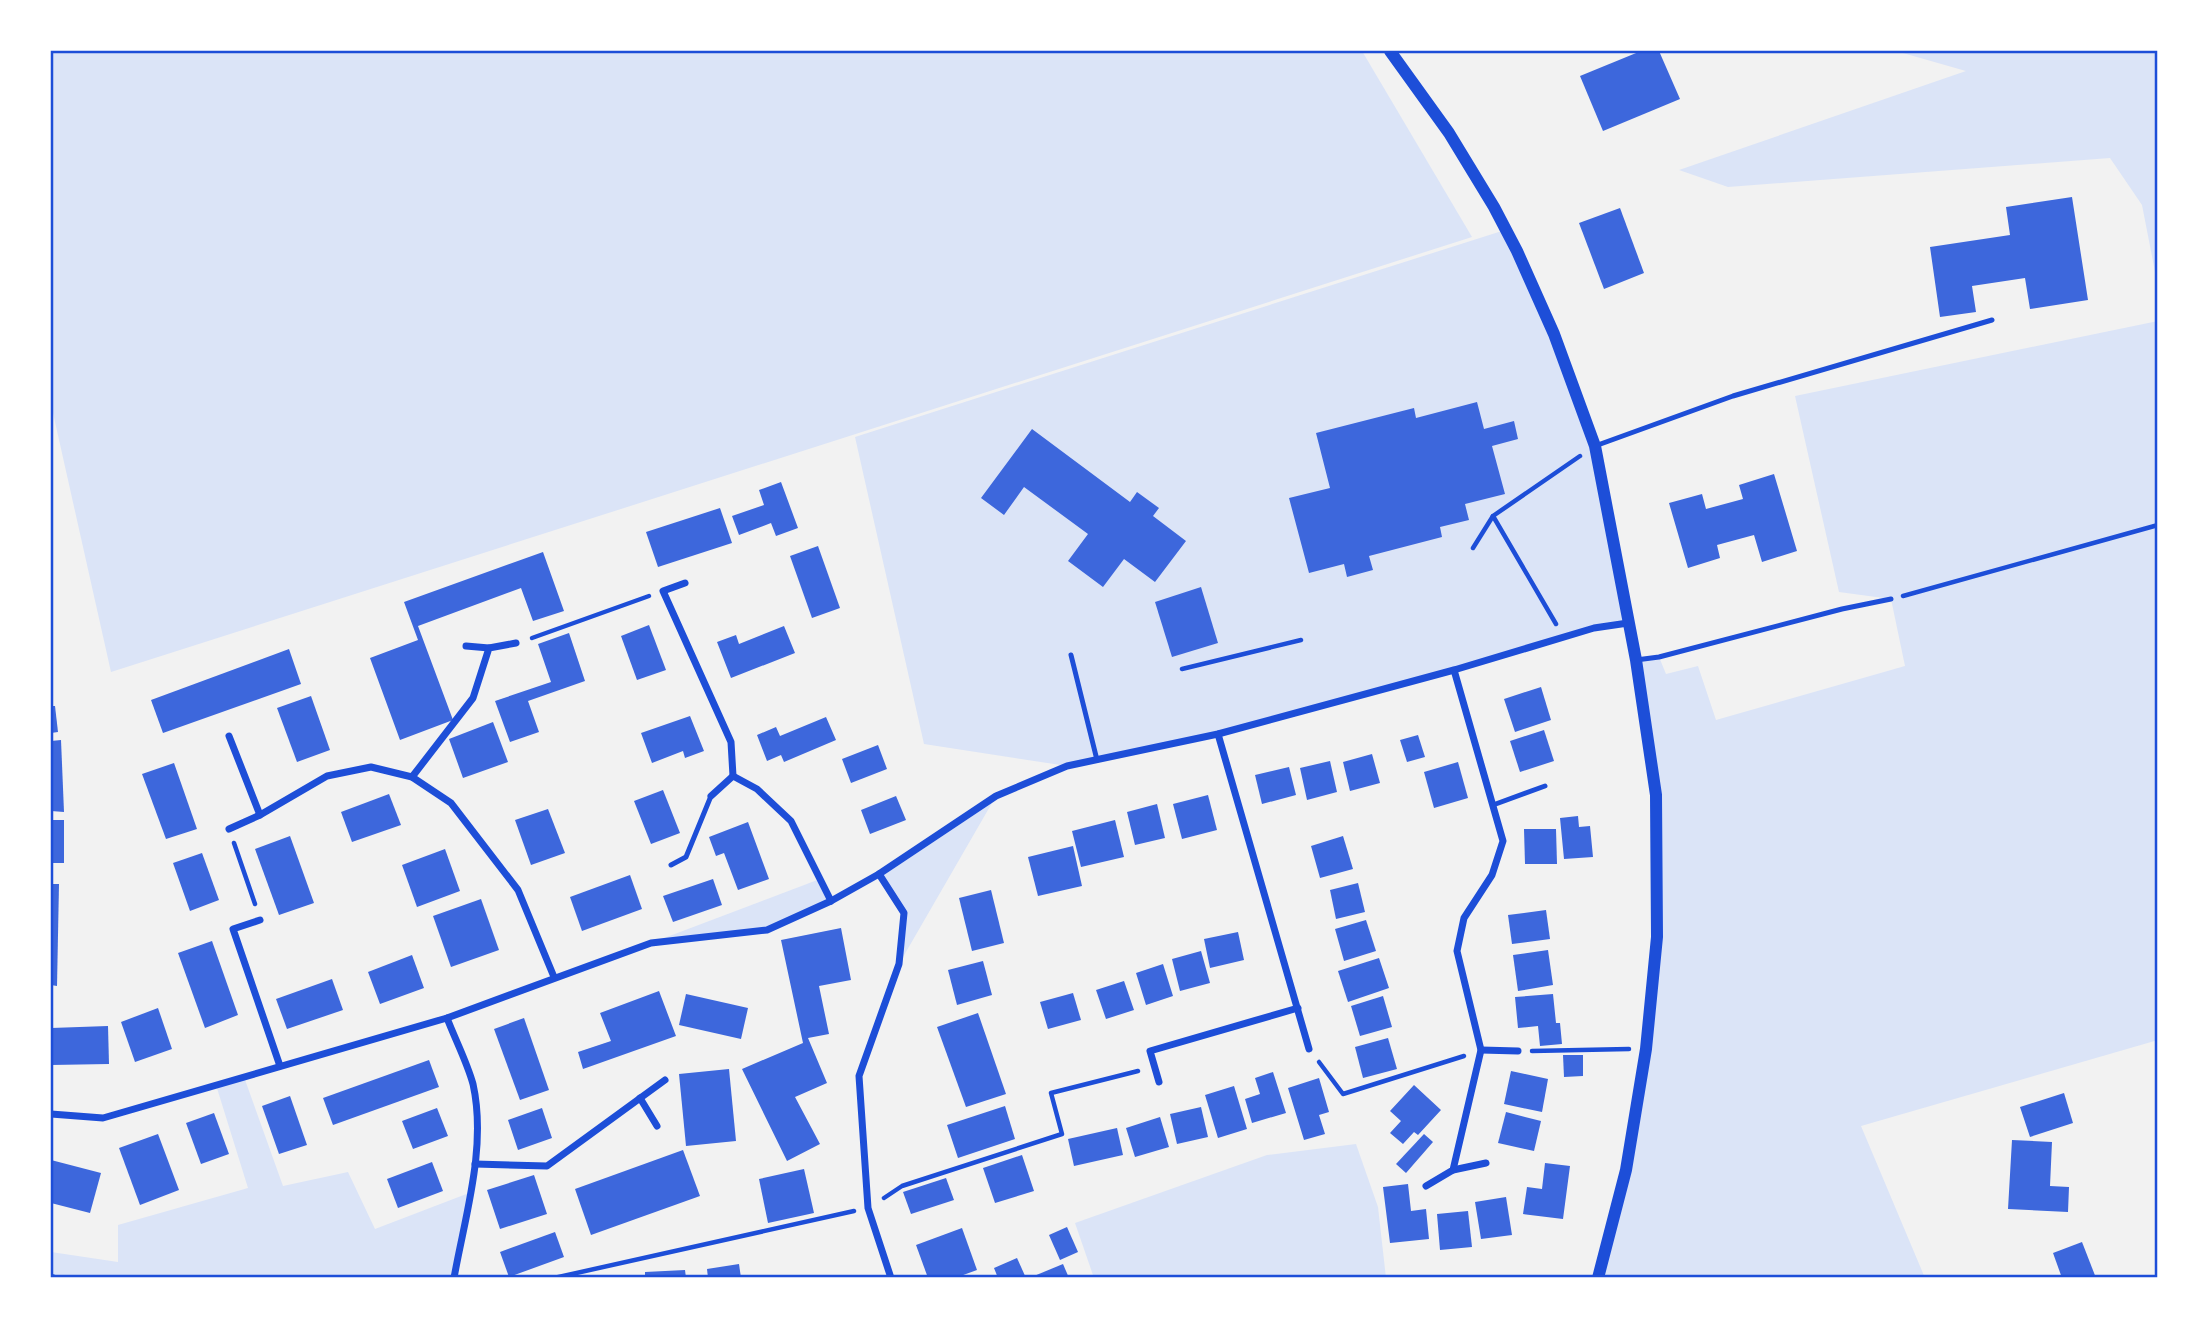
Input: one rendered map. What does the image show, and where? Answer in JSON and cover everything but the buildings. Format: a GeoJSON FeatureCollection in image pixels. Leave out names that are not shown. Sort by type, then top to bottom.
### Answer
{"type":"FeatureCollection","features":[{"type":"Feature","properties":{"kind":"street"},"geometry":{"type":"LineString","coordinates":[[1390,51],[1448,133],[1517,251],[1554,334],[1595,446],[1623,583],[1656,795],[1657,937],[1646,1049],[1626,1170],[1598,1278]]}},
{"type":"Feature","properties":{"kind":"street"},"geometry":{"type":"LineString","coordinates":[[685,583],[663,591],[731,742],[733,776]]}},
{"type":"Feature","properties":{"kind":"street"},"geometry":{"type":"LineString","coordinates":[[51,1114],[103,1118],[447,1018],[651,943],[767,930],[831,901],[879,874],[996,796],[1067,766],[1218,734],[1454,670],[1594,628],[1628,623]]}},
{"type":"Feature","properties":{"kind":"street"},"geometry":{"type":"LineString","coordinates":[[466,646],[489,648],[516,643]]}},
{"type":"Feature","properties":{"kind":"street"},"geometry":{"type":"LineString","coordinates":[[412,777],[473,698],[489,648]]}},
{"type":"Feature","properties":{"kind":"street"},"geometry":{"type":"LineString","coordinates":[[1453,1170],[1481,1050],[1457,951],[1464,918],[1492,875],[1503,841],[1454,670]]}},
{"type":"Feature","properties":{"kind":"street"},"geometry":{"type":"LineString","coordinates":[[1218,734],[1309,1049]]}},
{"type":"Feature","properties":{"kind":"street"},"geometry":{"type":"LineString","coordinates":[[229,736],[260,814]]}},
{"type":"Feature","properties":{"kind":"street"},"geometry":{"type":"LineString","coordinates":[[229,829],[327,776],[371,767],[412,777],[451,803],[518,890],[554,977]]}},
{"type":"Feature","properties":{"kind":"street"},"geometry":{"type":"LineString","coordinates":[[711,796],[733,776]]}},
{"type":"Feature","properties":{"kind":"street"},"geometry":{"type":"LineString","coordinates":[[733,776],[757,789],[790,821],[831,901]]}},
{"type":"Feature","properties":{"kind":"street"},"geometry":{"type":"LineString","coordinates":[[879,874],[904,913],[899,964],[859,1076],[868,1208],[891,1278]]}},
{"type":"Feature","properties":{"kind":"street"},"geometry":{"type":"LineString","coordinates":[[260,920],[233,929],[280,1066]]}},
{"type":"Feature","properties":{"kind":"street"},"geometry":{"type":"LineString","coordinates":[[1159,1082],[1150,1051],[1298,1008]]}},
{"type":"Feature","properties":{"kind":"street"},"geometry":{"type":"LineString","coordinates":[[447,1018],[472,1082],[477,1112],[475,1164],[454,1278]]}},
{"type":"Feature","properties":{"kind":"street"},"geometry":{"type":"LineString","coordinates":[[1481,1050],[1517,1051]]}},
{"type":"Feature","properties":{"kind":"street"},"geometry":{"type":"LineString","coordinates":[[475,1164],[547,1166],[665,1080]]}},
{"type":"Feature","properties":{"kind":"street"},"geometry":{"type":"LineString","coordinates":[[640,1098],[657,1126]]}},
{"type":"Feature","properties":{"kind":"street"},"geometry":{"type":"LineString","coordinates":[[1426,1186],[1453,1170],[1486,1163]]}},
{"type":"Feature","properties":{"kind":"lane"},"geometry":{"type":"LineString","coordinates":[[1595,446],[1733,396],[1992,320]]}},
{"type":"Feature","properties":{"kind":"lane"},"geometry":{"type":"LineString","coordinates":[[1636,660],[1659,657],[1842,609],[1891,599]]}},
{"type":"Feature","properties":{"kind":"lane"},"geometry":{"type":"LineString","coordinates":[[1071,655],[1097,760]]}},
{"type":"Feature","properties":{"kind":"lane"},"geometry":{"type":"LineString","coordinates":[[1493,805],[1545,786]]}},
{"type":"Feature","properties":{"kind":"lane"},"geometry":{"type":"LineString","coordinates":[[671,865],[686,857],[711,796]]}},
{"type":"Feature","properties":{"kind":"path"},"geometry":{"type":"LineString","coordinates":[[1473,548],[1493,516],[1595,446]]}},
{"type":"Feature","properties":{"kind":"path"},"geometry":{"type":"LineString","coordinates":[[1493,516],[1563,637]]}},
{"type":"Feature","properties":{"kind":"path"},"geometry":{"type":"LineString","coordinates":[[1891,599],[2158,525]]}},
{"type":"Feature","properties":{"kind":"path"},"geometry":{"type":"LineString","coordinates":[[516,643],[663,591]]}},
{"type":"Feature","properties":{"kind":"path"},"geometry":{"type":"LineString","coordinates":[[1182,669],[1301,640]]}},
{"type":"Feature","properties":{"kind":"path"},"geometry":{"type":"LineString","coordinates":[[229,829],[260,920]]}},
{"type":"Feature","properties":{"kind":"path"},"geometry":{"type":"LineString","coordinates":[[1309,1049],[1343,1094],[1481,1050]]}},
{"type":"Feature","properties":{"kind":"path"},"geometry":{"type":"LineString","coordinates":[[1517,1051],[1646,1049]]}},
{"type":"Feature","properties":{"kind":"path"},"geometry":{"type":"LineString","coordinates":[[554,1278],[868,1208],[902,1186],[1062,1134],[1051,1093],[1154,1067]]}},
{"type":"Feature","properties":{"kind":"path"},"geometry":{"type":"LineString","coordinates":[[51,1276],[58,1278]]}},
{"type":"Feature","properties":{"kind":"shaded area"},"geometry":{"type":"Polygon","coordinates":[[[51,51],[1362,51],[1472,237],[111,672],[51,404],[51,51]]]}},
{"type":"Feature","properties":{"kind":"shaded area"},"geometry":{"type":"Polygon","coordinates":[[[1896,51],[2158,51],[2158,287],[2142,205],[2110,158],[1728,187],[1679,170],[1966,71],[1896,51]]]}},
{"type":"Feature","properties":{"kind":"shaded area"},"geometry":{"type":"Polygon","coordinates":[[[1505,230],[1595,446],[1628,623],[1594,628],[1218,734],[1067,766],[924,744],[855,437],[1505,230]]]}},
{"type":"Feature","properties":{"kind":"shaded area"},"geometry":{"type":"Polygon","coordinates":[[[2158,321],[2158,1040],[1861,1126],[1925,1278],[1598,1278],[1626,1170],[1657,937],[1656,795],[1636,660],[1659,657],[1666,674],[1698,666],[1716,720],[1905,666],[1891,599],[1839,592],[1795,396],[2158,321]]]}},
{"type":"Feature","properties":{"kind":"shaded area"},"geometry":{"type":"Polygon","coordinates":[[[996,796],[899,964],[904,913],[879,874],[996,796]]]}},
{"type":"Feature","properties":{"kind":"shaded area"},"geometry":{"type":"Polygon","coordinates":[[[820,879],[831,901],[767,930],[651,943],[820,879]]]}},
{"type":"Feature","properties":{"kind":"shaded area"},"geometry":{"type":"Polygon","coordinates":[[[244,1077],[283,1186],[348,1172],[375,1229],[469,1193],[454,1278],[51,1278],[51,1252],[118,1262],[118,1225],[248,1188],[216,1085],[244,1077]]]}},
{"type":"Feature","properties":{"kind":"shaded area"},"geometry":{"type":"Polygon","coordinates":[[[1356,1144],[1378,1207],[1386,1278],[1094,1278],[1075,1223],[1267,1155],[1356,1144]]]}}]}
